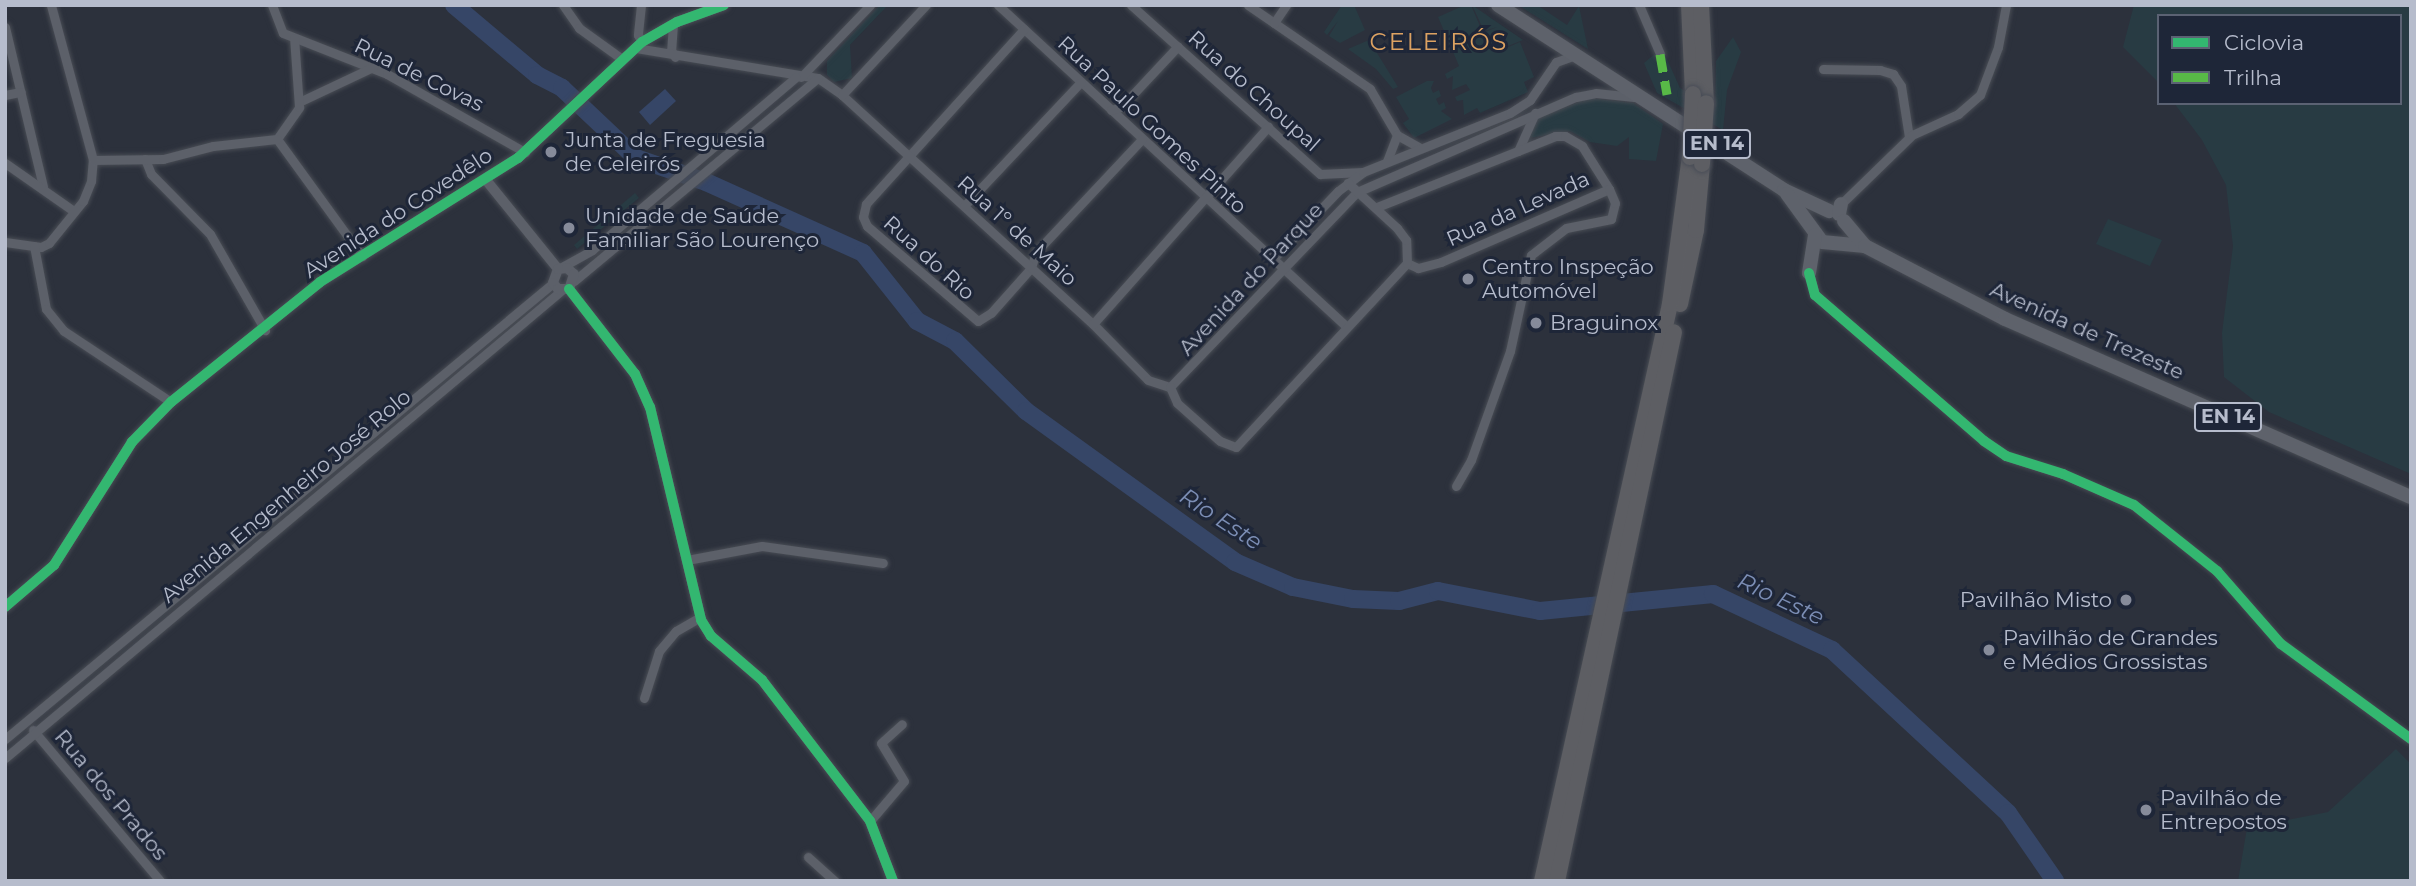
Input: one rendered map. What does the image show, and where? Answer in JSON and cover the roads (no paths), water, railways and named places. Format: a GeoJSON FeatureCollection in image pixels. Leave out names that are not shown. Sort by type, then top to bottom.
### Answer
{"type":"FeatureCollection","features":[{"type":"Feature","properties":{"kind":"highway"},"geometry":{"type":"LineString","coordinates":[[1689,5],[1700,98]]}},
{"type":"Feature","properties":{"kind":"highway"},"geometry":{"type":"LineString","coordinates":[[1557,881],[1597,666],[1643,451],[1696,161],[1702,5]]}},
{"type":"Feature","properties":{"kind":"highway"},"geometry":{"type":"LineString","coordinates":[[1542,881],[1597,666]]}},
{"type":"Feature","properties":{"kind":"main road","name":"EN 14"},"geometry":{"type":"LineString","coordinates":[[1498,5],[1510,9],[1575,55],[1649,100],[1784,190],[1837,212],[1865,246]]}},
{"type":"Feature","properties":{"kind":"main road","name":"EN 14"},"geometry":{"type":"LineString","coordinates":[[1784,190],[1814,233],[1833,243],[1865,246]]}},
{"type":"Feature","properties":{"kind":"main road"},"geometry":{"type":"LineString","coordinates":[[1837,212],[1843,235],[1833,243],[1809,273],[1816,218],[1837,212]]}},
{"type":"Feature","properties":{"kind":"main road","name":"Avenida de Trezeste"},"geometry":{"type":"LineString","coordinates":[[1865,246],[2005,319],[2411,497]]}},
{"type":"Feature","properties":{"kind":"street"},"geometry":{"type":"LineString","coordinates":[[5,242],[34,246],[59,236],[72,210],[88,190],[93,160],[51,5]]}},
{"type":"Feature","properties":{"kind":"street"},"geometry":{"type":"LineString","coordinates":[[272,5],[283,33],[294,38],[299,102]]}},
{"type":"Feature","properties":{"kind":"street"},"geometry":{"type":"LineString","coordinates":[[563,5],[579,28],[622,59]]}},
{"type":"Feature","properties":{"kind":"street"},"geometry":{"type":"LineString","coordinates":[[641,5],[639,45],[675,57],[818,78],[842,95],[926,5]]}},
{"type":"Feature","properties":{"kind":"street","name":"Avenida do Covedêlo"},"geometry":{"type":"LineString","coordinates":[[5,607],[54,565],[132,442],[171,402],[265,330],[320,282],[486,180],[525,152],[639,45],[673,24],[724,5]]}},
{"type":"Feature","properties":{"kind":"street"},"geometry":{"type":"LineString","coordinates":[[559,268],[592,250],[798,77],[870,5]]}},
{"type":"Feature","properties":{"kind":"street","name":"Rua Paulo Gomes Pinto"},"geometry":{"type":"LineString","coordinates":[[998,5],[1010,9],[1024,29],[1283,270]]}},
{"type":"Feature","properties":{"kind":"street","name":"Rua do Choupal"},"geometry":{"type":"LineString","coordinates":[[1131,5],[1320,174],[1363,172]]}},
{"type":"Feature","properties":{"kind":"street"},"geometry":{"type":"LineString","coordinates":[[1248,5],[1370,89],[1397,135],[1419,147]]}},
{"type":"Feature","properties":{"kind":"street"},"geometry":{"type":"LineString","coordinates":[[1274,23],[1286,5]]}},
{"type":"Feature","properties":{"kind":"street"},"geometry":{"type":"LineString","coordinates":[[1639,5],[1660,54]]}},
{"type":"Feature","properties":{"kind":"street"},"geometry":{"type":"LineString","coordinates":[[1837,212],[1909,137],[1958,114],[1980,95],[1998,47],[2006,5]]}},
{"type":"Feature","properties":{"kind":"street"},"geometry":{"type":"LineString","coordinates":[[673,24],[671,50],[675,57]]}},
{"type":"Feature","properties":{"kind":"street"},"geometry":{"type":"LineString","coordinates":[[5,27],[43,187]]}},
{"type":"Feature","properties":{"kind":"street"},"geometry":{"type":"LineString","coordinates":[[908,155],[1024,29]]}},
{"type":"Feature","properties":{"kind":"street","name":"Rua de Covas"},"geometry":{"type":"LineString","coordinates":[[294,38],[373,67],[525,152]]}},
{"type":"Feature","properties":{"kind":"street"},"geometry":{"type":"LineString","coordinates":[[1111,110],[1121,107],[1178,46]]}},
{"type":"Feature","properties":{"kind":"street","name":"Avenida do Parque"},"geometry":{"type":"LineString","coordinates":[[1272,260],[1348,183],[1363,172],[1419,147],[1510,113],[1530,100],[1556,62],[1575,55]]}},
{"type":"Feature","properties":{"kind":"street"},"geometry":{"type":"LineString","coordinates":[[277,139],[299,102],[373,67]]}},
{"type":"Feature","properties":{"kind":"street"},"geometry":{"type":"LineString","coordinates":[[1823,69],[1880,70],[1893,74],[1899,82],[1909,137]]}},
{"type":"Feature","properties":{"kind":"street","name":"Avenida Engenheiro José Rolo"},"geometry":{"type":"LineString","coordinates":[[5,739],[818,78]]}},
{"type":"Feature","properties":{"kind":"street"},"geometry":{"type":"LineString","coordinates":[[964,206],[1081,82]]}},
{"type":"Feature","properties":{"kind":"street"},"geometry":{"type":"LineString","coordinates":[[5,95],[21,92]]}},
{"type":"Feature","properties":{"kind":"street","name":"Avenida do Parque"},"geometry":{"type":"LineString","coordinates":[[1170,387],[1357,192],[1535,113],[1596,93],[1649,100]]}},
{"type":"Feature","properties":{"kind":"street","name":"Rua 1º de Maio"},"geometry":{"type":"LineString","coordinates":[[842,95],[1093,324],[1148,380],[1170,387]]}},
{"type":"Feature","properties":{"kind":"street"},"geometry":{"type":"LineString","coordinates":[[1377,207],[1518,151],[1535,113]]}},
{"type":"Feature","properties":{"kind":"street"},"geometry":{"type":"LineString","coordinates":[[1093,324],[1268,127]]}},
{"type":"Feature","properties":{"kind":"street"},"geometry":{"type":"LineString","coordinates":[[1387,161],[1397,135]]}},
{"type":"Feature","properties":{"kind":"street","name":"Rua da Levada"},"geometry":{"type":"LineString","coordinates":[[1407,263],[1418,268],[1441,262],[1609,189],[1589,153],[1565,136],[1518,151]]}},
{"type":"Feature","properties":{"kind":"street"},"geometry":{"type":"LineString","coordinates":[[93,160],[145,159],[277,139]]}},
{"type":"Feature","properties":{"kind":"street"},"geometry":{"type":"LineString","coordinates":[[277,139],[362,256]]}},
{"type":"Feature","properties":{"kind":"street"},"geometry":{"type":"LineString","coordinates":[[1031,268],[1036,252],[1142,139]]}},
{"type":"Feature","properties":{"kind":"street"},"geometry":{"type":"LineString","coordinates":[[1407,152],[1413,166]]}},
{"type":"Feature","properties":{"kind":"street","name":"Rua do Rio"},"geometry":{"type":"LineString","coordinates":[[908,155],[866,204],[863,217],[867,226],[972,320],[991,313],[1031,268]]}},
{"type":"Feature","properties":{"kind":"street"},"geometry":{"type":"LineString","coordinates":[[145,159],[164,189],[209,234],[265,330]]}},
{"type":"Feature","properties":{"kind":"street"},"geometry":{"type":"LineString","coordinates":[[5,163],[43,187],[72,210]]}},
{"type":"Feature","properties":{"kind":"street"},"geometry":{"type":"LineString","coordinates":[[486,180],[559,268],[565,286],[635,374],[646,397],[700,617],[710,636],[762,680],[870,821],[893,881]]}},
{"type":"Feature","properties":{"kind":"street"},"geometry":{"type":"LineString","coordinates":[[1170,387],[1177,403],[1220,441],[1236,447],[1407,263],[1406,240],[1377,207],[1348,183]]}},
{"type":"Feature","properties":{"kind":"street"},"geometry":{"type":"LineString","coordinates":[[1456,486],[1471,460],[1510,351],[1531,255],[1566,228],[1611,219],[1615,204],[1609,189]]}},
{"type":"Feature","properties":{"kind":"street"},"geometry":{"type":"LineString","coordinates":[[34,246],[46,309],[64,331],[171,402]]}},
{"type":"Feature","properties":{"kind":"street"},"geometry":{"type":"LineString","coordinates":[[559,268],[572,271],[565,286]]}},
{"type":"Feature","properties":{"kind":"street"},"geometry":{"type":"LineString","coordinates":[[1283,270],[1347,327]]}},
{"type":"Feature","properties":{"kind":"street"},"geometry":{"type":"LineString","coordinates":[[1809,273],[1815,295],[1984,441],[2006,456],[2088,483],[2134,505],[2217,571],[2281,644],[2411,739]]}},
{"type":"Feature","properties":{"kind":"street","name":"Avenida Engenheiro José Rolo"},"geometry":{"type":"LineString","coordinates":[[5,758],[565,286]]}},
{"type":"Feature","properties":{"kind":"street"},"geometry":{"type":"LineString","coordinates":[[687,560],[762,546],[883,563]]}},
{"type":"Feature","properties":{"kind":"street"},"geometry":{"type":"LineString","coordinates":[[644,698],[659,651],[676,631],[700,617]]}},
{"type":"Feature","properties":{"kind":"street"},"geometry":{"type":"LineString","coordinates":[[27,722],[35,732]]}},
{"type":"Feature","properties":{"kind":"street"},"geometry":{"type":"LineString","coordinates":[[870,821],[904,781],[881,743],[902,724]]}},
{"type":"Feature","properties":{"kind":"street","name":"Rua dos Prados"},"geometry":{"type":"LineString","coordinates":[[35,732],[160,881]]}},
{"type":"Feature","properties":{"kind":"street"},"geometry":{"type":"LineString","coordinates":[[808,857],[835,881]]}},
{"type":"Feature","properties":{"kind":"water"},"geometry":{"type":"Polygon","coordinates":[[[665,89],[676,101],[650,125],[639,112],[665,89]]]}},
{"type":"Feature","properties":{"kind":"waterway","name":"Rio Este"},"geometry":{"type":"LineString","coordinates":[[454,5],[537,75],[562,88],[636,158],[706,182],[863,253],[917,321],[955,341],[1026,411],[1235,562],[1293,587],[1353,599],[1399,601],[1438,591],[1540,611],[1713,594],[1832,650],[2008,813],[2055,881]]}},
{"type":"Feature","properties":{"kind":"place","name":"Junta de Freguesia de Celeirós"},"geometry":{"type":"Point","coordinates":[551,152]}},
{"type":"Feature","properties":{"kind":"place","name":"Unidade de Saúde Familiar São Lourenço"},"geometry":{"type":"Point","coordinates":[569,228]}},
{"type":"Feature","properties":{"kind":"place","name":"Centro Inspeção Automóvel"},"geometry":{"type":"Point","coordinates":[1468,279]}},
{"type":"Feature","properties":{"kind":"place","name":"Braguinox"},"geometry":{"type":"Point","coordinates":[1536,323]}},
{"type":"Feature","properties":{"kind":"place","name":"Pavilhão Misto"},"geometry":{"type":"Point","coordinates":[2126,600]}},
{"type":"Feature","properties":{"kind":"place","name":"Pavilhão de Grandes e Médios Grossistas"},"geometry":{"type":"Point","coordinates":[1989,650]}},
{"type":"Feature","properties":{"kind":"place","name":"Pavilhão de Entrepostos"},"geometry":{"type":"Point","coordinates":[2146,810]}},
{"type":"Feature","properties":{"kind":"district","name":"CELEIRÓS"},"geometry":{"type":"Point","coordinates":[1439,42]}}]}
